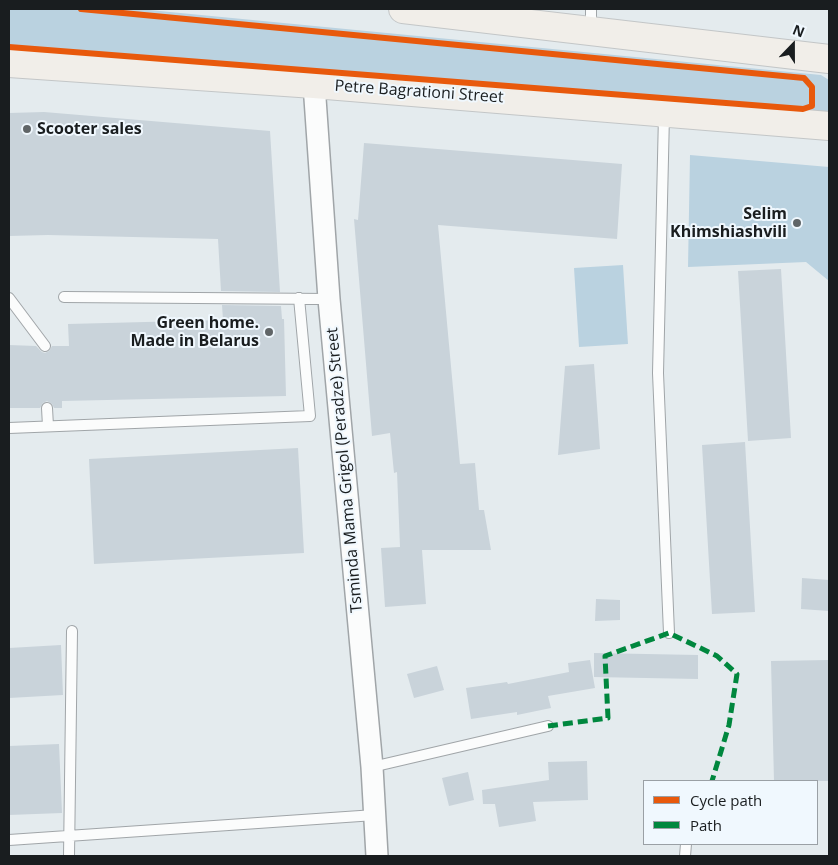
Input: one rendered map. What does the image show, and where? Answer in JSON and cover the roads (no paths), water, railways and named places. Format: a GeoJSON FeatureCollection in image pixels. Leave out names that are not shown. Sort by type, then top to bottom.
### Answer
{"type":"FeatureCollection","features":[{"type":"Feature","properties":{"kind":"main road"},"geometry":{"type":"LineString","coordinates":[[403,9],[591,20],[829,59]]}},
{"type":"Feature","properties":{"kind":"main road","name":"Petre Bagrationi Street"},"geometry":{"type":"LineString","coordinates":[[9,63],[314,84],[664,111],[829,126]]}},
{"type":"Feature","properties":{"kind":"street","name":"Tsminda Mama Grigol (Peradze) Street"},"geometry":{"type":"LineString","coordinates":[[314,84],[329,299],[372,768],[377,856]]}},
{"type":"Feature","properties":{"kind":"lane"},"geometry":{"type":"LineString","coordinates":[[664,111],[658,373],[669,633]]}},
{"type":"Feature","properties":{"kind":"lane"},"geometry":{"type":"LineString","coordinates":[[64,297],[329,299]]}},
{"type":"Feature","properties":{"kind":"lane"},"geometry":{"type":"LineString","coordinates":[[9,298],[45,346]]}},
{"type":"Feature","properties":{"kind":"lane"},"geometry":{"type":"LineString","coordinates":[[9,428],[310,416],[299,298]]}},
{"type":"Feature","properties":{"kind":"lane"},"geometry":{"type":"LineString","coordinates":[[47,408],[48,426]]}},
{"type":"Feature","properties":{"kind":"lane"},"geometry":{"type":"LineString","coordinates":[[69,856],[72,631]]}},
{"type":"Feature","properties":{"kind":"lane"},"geometry":{"type":"LineString","coordinates":[[372,768],[548,726]]}},
{"type":"Feature","properties":{"kind":"lane"},"geometry":{"type":"LineString","coordinates":[[9,840],[375,815]]}},
{"type":"Feature","properties":{"kind":"place","name":"Scooter sales"},"geometry":{"type":"Point","coordinates":[27,129]}},
{"type":"Feature","properties":{"kind":"place","name":"Selim Khimshiashvili"},"geometry":{"type":"Point","coordinates":[797,223]}},
{"type":"Feature","properties":{"kind":"place","name":"Green home. Made in Belarus"},"geometry":{"type":"Point","coordinates":[269,332]}}]}
